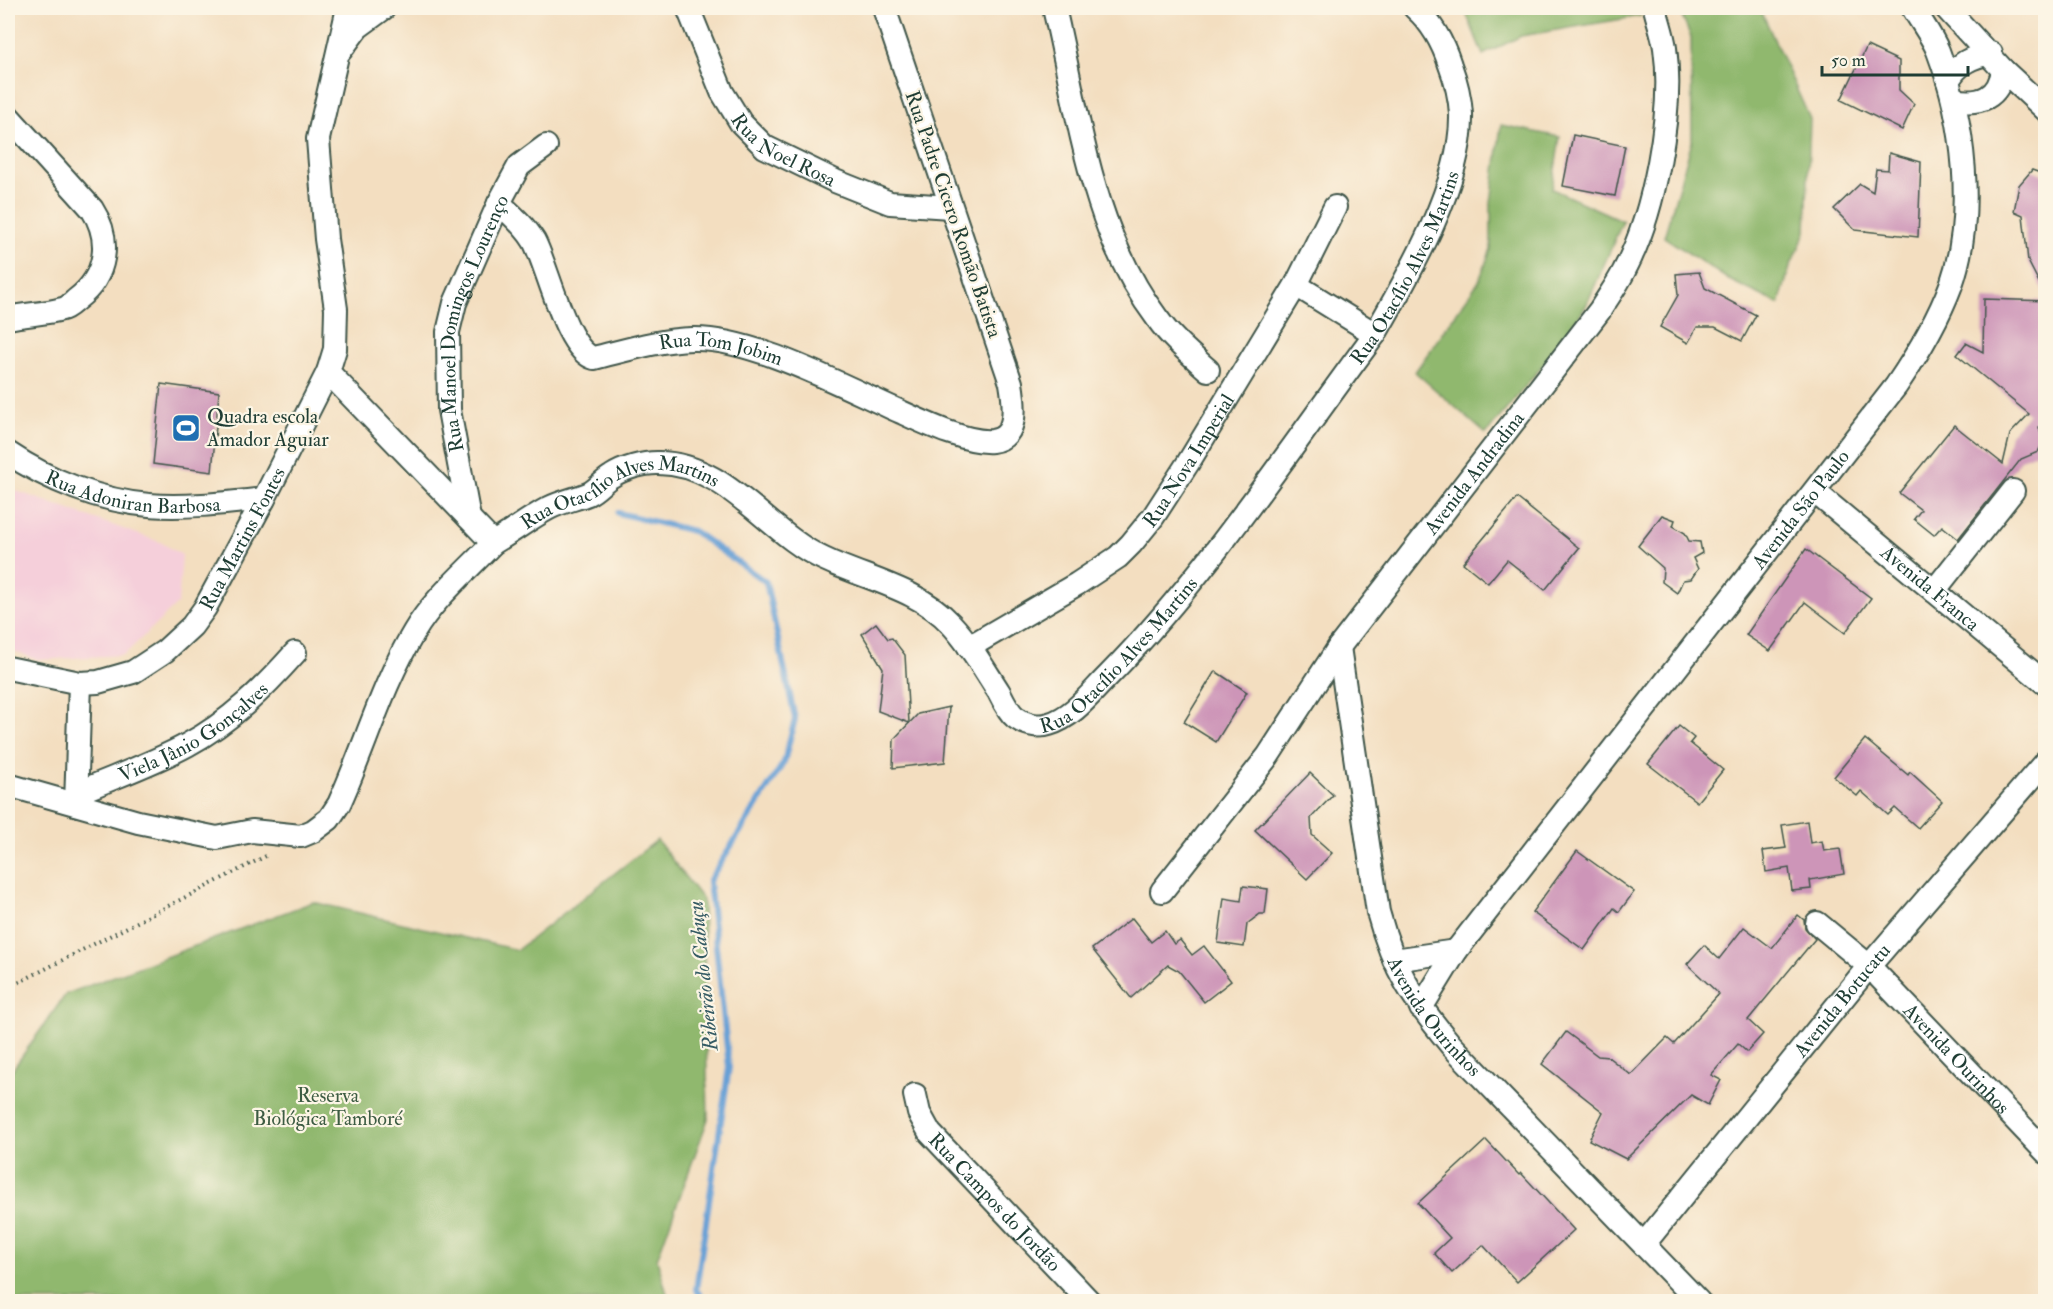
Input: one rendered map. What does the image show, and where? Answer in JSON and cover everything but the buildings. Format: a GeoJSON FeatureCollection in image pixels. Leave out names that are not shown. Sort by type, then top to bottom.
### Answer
{"type":"FeatureCollection","features":[{"type":"Feature","properties":{"kind":"street","name":"Rua Martins Fontes"},"geometry":{"type":"LineString","coordinates":[[8,668],[80,683],[98,682],[133,672],[165,651],[192,626],[220,583],[264,499],[328,372],[334,349],[336,309],[325,228],[318,139],[348,8]]}},
{"type":"Feature","properties":{"kind":"street"},"geometry":{"type":"LineString","coordinates":[[335,59],[358,27],[384,8]]}},
{"type":"Feature","properties":{"kind":"street","name":"Rua Noel Rosa"},"geometry":{"type":"LineString","coordinates":[[688,8],[722,92],[741,123],[765,147],[836,181],[890,203],[950,207]]}},
{"type":"Feature","properties":{"kind":"street","name":"Rua Padre Cicero Romão Batista"},"geometry":{"type":"LineString","coordinates":[[884,8],[1011,383],[1015,410],[1012,422]]}},
{"type":"Feature","properties":{"kind":"street"},"geometry":{"type":"LineString","coordinates":[[1054,8],[1098,200],[1121,256],[1132,280],[1157,318],[1179,344],[1208,370]]}},
{"type":"Feature","properties":{"kind":"street","name":"Rua Otacílio Alves Martins"},"geometry":{"type":"LineString","coordinates":[[8,784],[76,798],[157,827],[218,838],[252,831],[301,836],[313,831],[329,819],[339,804],[391,676],[414,631],[432,607],[493,543],[548,509],[591,493],[613,475],[639,465],[658,463],[680,466],[704,474],[734,492],[783,532],[822,559],[899,590],[933,609],[950,623],[969,647],[1014,716],[1029,724],[1044,726],[1060,720],[1074,710],[1130,654],[1222,541],[1375,334],[1395,298],[1434,218],[1457,154],[1461,115],[1458,87],[1444,46],[1425,17],[1415,8]]}},
{"type":"Feature","properties":{"kind":"street","name":"Avenida Andradina"},"geometry":{"type":"LineString","coordinates":[[1162,891],[1268,756],[1339,647],[1600,310],[1625,270],[1644,219],[1658,164],[1666,111],[1665,48],[1655,8]]}},
{"type":"Feature","properties":{"kind":"street","name":"Avenida São Paulo"},"geometry":{"type":"LineString","coordinates":[[1421,1008],[1456,951],[1815,492],[1907,370],[1951,284],[1961,242],[1964,188],[1961,136],[1951,90],[1937,49],[1913,8]]}},
{"type":"Feature","properties":{"kind":"street"},"geometry":{"type":"LineString","coordinates":[[1946,8],[2046,110]]}},
{"type":"Feature","properties":{"kind":"street"},"geometry":{"type":"LineString","coordinates":[[1972,57],[1997,62],[1997,90],[1989,98],[1967,103],[1951,90],[1961,63],[1972,57]]}},
{"type":"Feature","properties":{"kind":"street"},"geometry":{"type":"LineString","coordinates":[[8,116],[92,209],[102,226],[105,247],[99,272],[87,292],[64,309],[8,318]]}},
{"type":"Feature","properties":{"kind":"street","name":"Rua Manoel Domingos Lourenço"},"geometry":{"type":"LineString","coordinates":[[469,518],[448,410],[448,332],[454,303],[499,202],[519,166],[546,146]]}},
{"type":"Feature","properties":{"kind":"street","name":"Rua Tom Jobim"},"geometry":{"type":"LineString","coordinates":[[499,202],[533,240],[574,340],[587,356],[594,358],[646,344],[684,340],[735,344],[781,360],[925,423],[970,438],[993,441],[1003,437],[1012,422]]}},
{"type":"Feature","properties":{"kind":"street","name":"Rua Nova Imperial"},"geometry":{"type":"LineString","coordinates":[[969,647],[1077,584],[1118,557],[1131,544],[1153,517],[1188,463],[1296,285],[1335,207]]}},
{"type":"Feature","properties":{"kind":"street"},"geometry":{"type":"LineString","coordinates":[[1296,285],[1375,334]]}},
{"type":"Feature","properties":{"kind":"street","name":"Rua Otacílio Alves Martins"},"geometry":{"type":"LineString","coordinates":[[328,372],[493,543]]}},
{"type":"Feature","properties":{"kind":"street","name":"Rua Adoniran Barbosa"},"geometry":{"type":"LineString","coordinates":[[8,453],[58,481],[104,496],[148,505],[264,499]]}},
{"type":"Feature","properties":{"kind":"street"},"geometry":{"type":"LineString","coordinates":[[1934,591],[2013,491]]}},
{"type":"Feature","properties":{"kind":"street","name":"Avenida Franca"},"geometry":{"type":"LineString","coordinates":[[1815,492],[2046,684]]}},
{"type":"Feature","properties":{"kind":"street","name":"Avenida Ourinhos"},"geometry":{"type":"LineString","coordinates":[[1339,647],[1377,912],[1394,960],[1421,1008],[1451,1045],[1699,1302]]}},
{"type":"Feature","properties":{"kind":"street","name":"Viela Jânio Gonçalves"},"geometry":{"type":"LineString","coordinates":[[76,798],[188,744],[237,711],[259,692],[295,652]]}},
{"type":"Feature","properties":{"kind":"street"},"geometry":{"type":"LineString","coordinates":[[76,798],[80,683]]}},
{"type":"Feature","properties":{"kind":"street","name":"Avenida Botucatu"},"geometry":{"type":"LineString","coordinates":[[1644,1244],[1869,966],[2046,761]]}},
{"type":"Feature","properties":{"kind":"street","name":"Avenida Ourinhos"},"geometry":{"type":"LineString","coordinates":[[1817,923],[1869,966],[2046,1152]]}},
{"type":"Feature","properties":{"kind":"street"},"geometry":{"type":"LineString","coordinates":[[1394,960],[1456,951]]}},
{"type":"Feature","properties":{"kind":"street","name":"Rua Campos do Jordão"},"geometry":{"type":"LineString","coordinates":[[915,1095],[919,1113],[930,1133],[1090,1302]]}},
{"type":"Feature","properties":{"kind":"path"},"geometry":{"type":"LineString","coordinates":[[8,988],[268,855]]}},
{"type":"Feature","properties":{"kind":"shaded area"},"geometry":{"type":"Polygon","coordinates":[[[8,488],[160,542],[182,555],[178,603],[124,655],[38,660],[8,649],[8,488]]]}},
{"type":"Feature","properties":{"kind":"green space"},"geometry":{"type":"Polygon","coordinates":[[[1464,8],[1638,8],[1641,16],[1521,36],[1483,55],[1464,8]]]}},
{"type":"Feature","properties":{"kind":"green space"},"geometry":{"type":"Polygon","coordinates":[[[1678,8],[1760,8],[1810,119],[1806,232],[1790,267],[1779,304],[1729,280],[1664,237],[1692,142],[1691,37],[1678,8]]]}},
{"type":"Feature","properties":{"kind":"green space"},"geometry":{"type":"Polygon","coordinates":[[[1501,125],[1560,137],[1552,189],[1623,221],[1586,306],[1562,342],[1486,434],[1415,372],[1479,281],[1491,249],[1491,203],[1501,125]]]}},
{"type":"Feature","properties":{"kind":"green space","name":"Reserva Biológica Tamboré"},"geometry":{"type":"Polygon","coordinates":[[[657,840],[703,900],[708,1119],[657,1259],[669,1301],[8,1301],[8,1076],[66,994],[313,902],[517,950],[657,840]]]}},
{"type":"Feature","properties":{"kind":"waterway","name":"Ribeirão do Cabuçu"},"geometry":{"type":"LineString","coordinates":[[618,513],[693,531],[766,582],[795,719],[784,762],[709,881],[729,1067],[696,1290],[707,1302]]}},
{"type":"Feature","properties":{"kind":"place","name":"Quadra escola Amador Aguiar"},"geometry":{"type":"Point","coordinates":[186,428]}}]}
